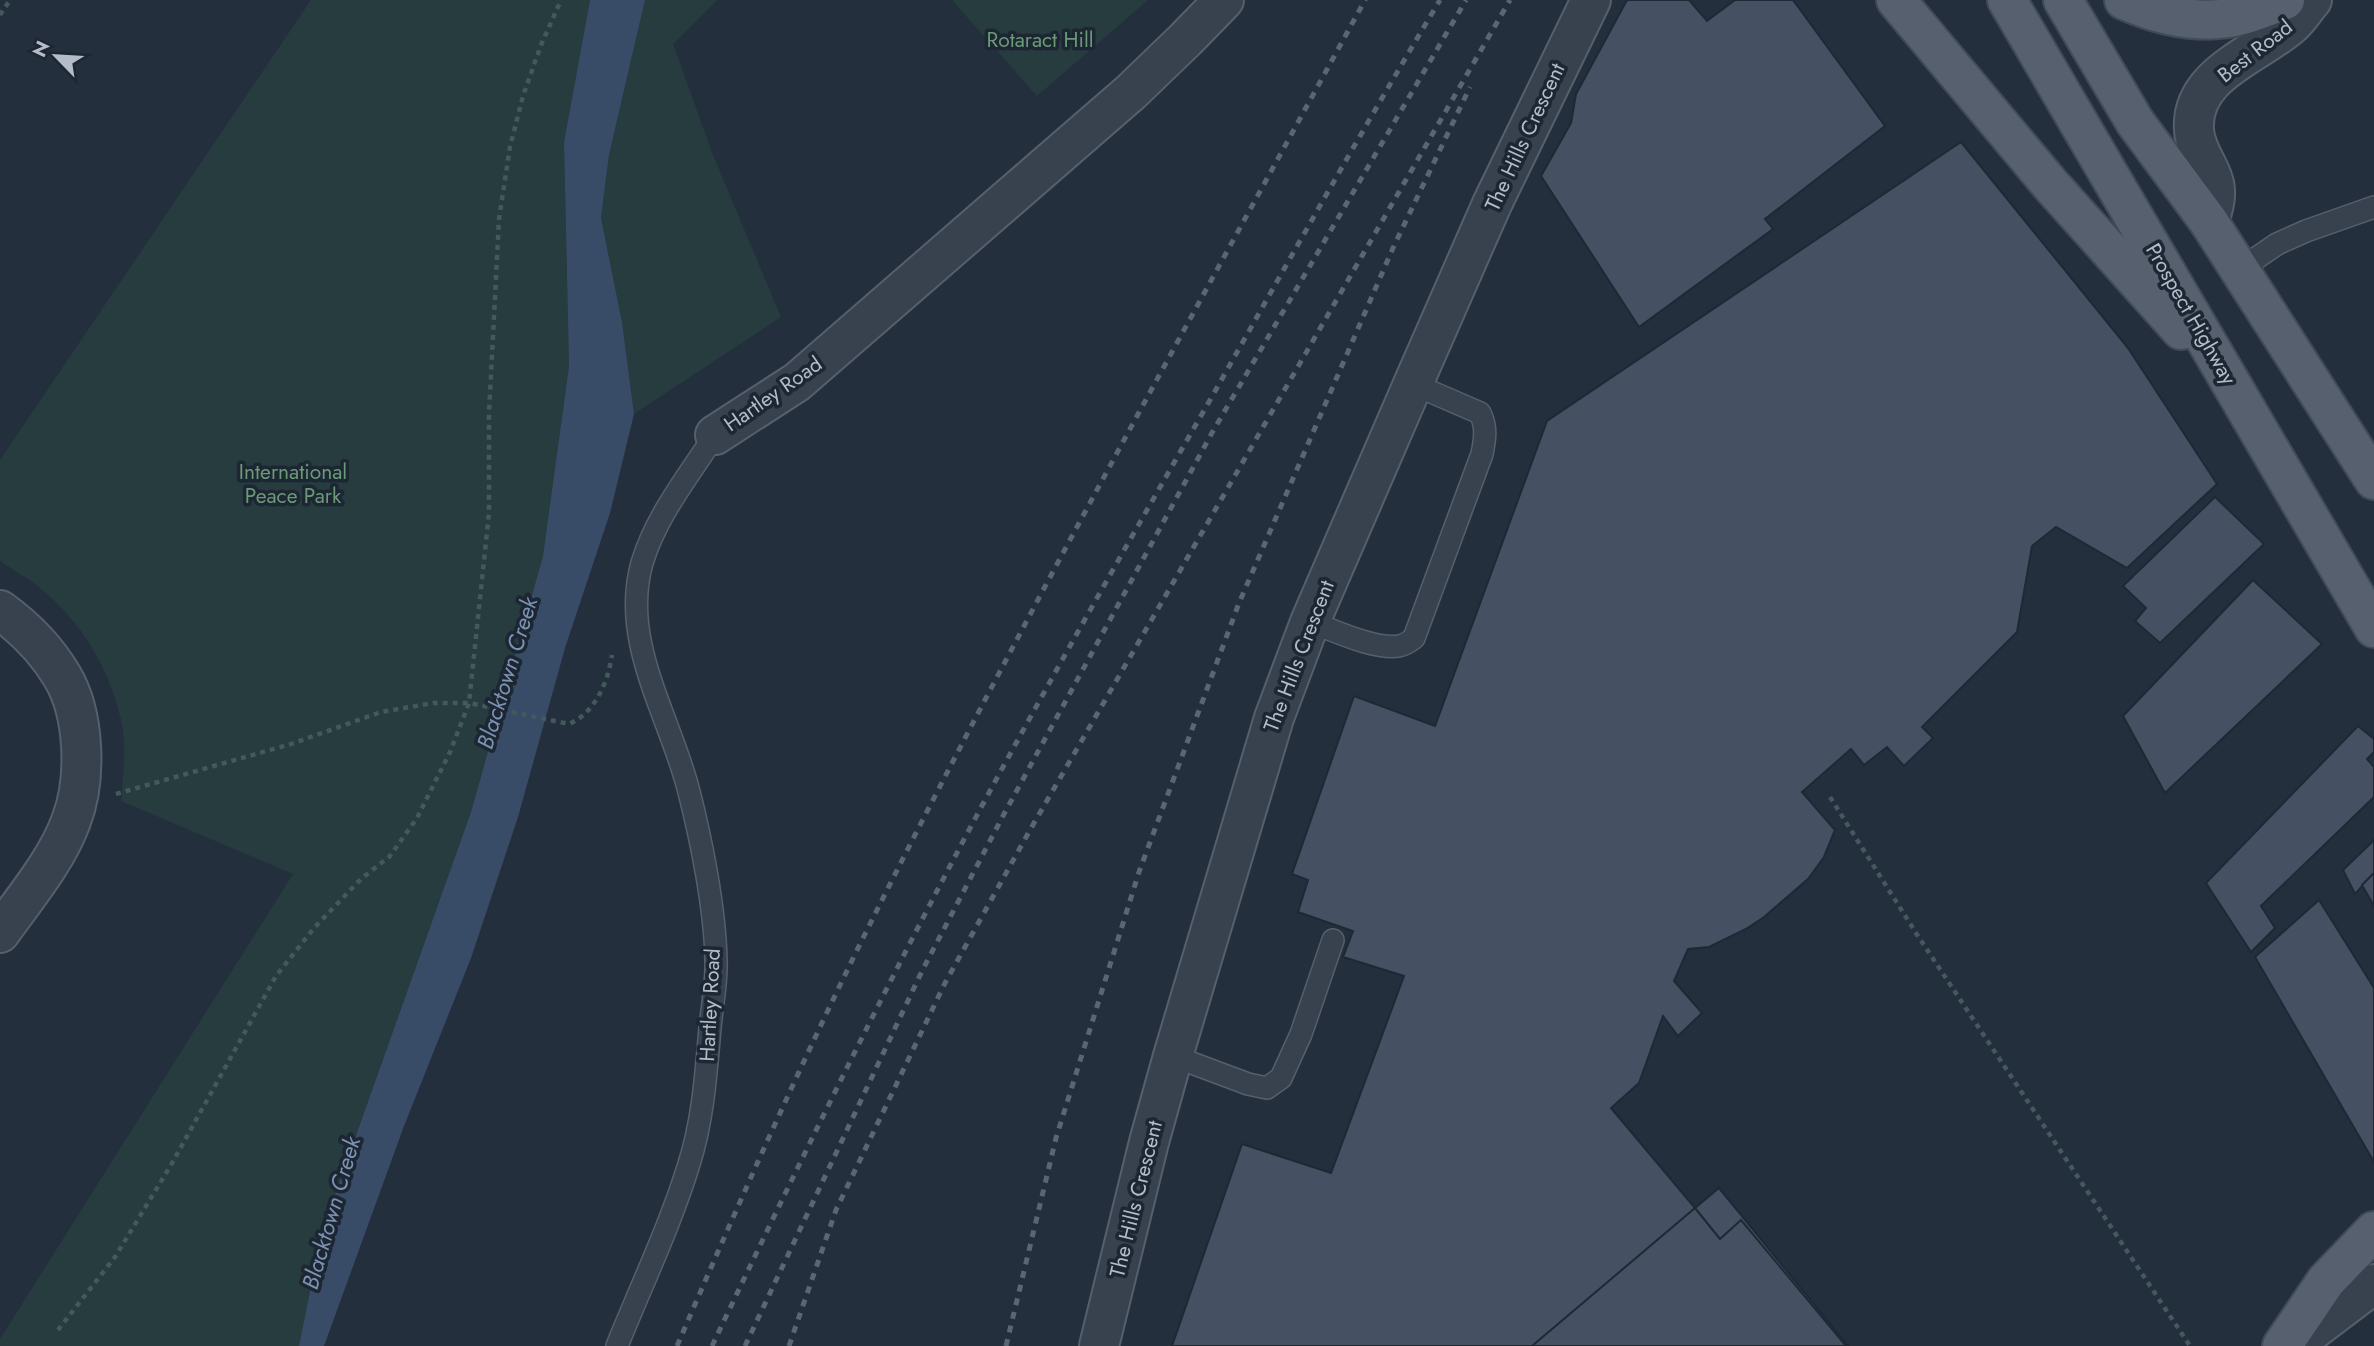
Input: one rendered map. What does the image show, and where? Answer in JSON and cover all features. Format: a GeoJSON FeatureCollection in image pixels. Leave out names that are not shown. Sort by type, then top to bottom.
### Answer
{"type":"FeatureCollection","features":[{"type":"Feature","properties":{"kind":"main road"},"geometry":{"type":"LineString","coordinates":[[1896,0],[2050,184],[2236,392]]}},
{"type":"Feature","properties":{"kind":"main road","name":"Prospect Highway"},"geometry":{"type":"LineString","coordinates":[[2007,0],[2374,628]]}},
{"type":"Feature","properties":{"kind":"main road"},"geometry":{"type":"LineString","coordinates":[[2063,0],[2135,122],[2209,222],[2374,480]]}},
{"type":"Feature","properties":{"kind":"main road"},"geometry":{"type":"LineString","coordinates":[[2124,0],[2173,17],[2191,20],[2242,15],[2286,0]]}},
{"type":"Feature","properties":{"kind":"main road"},"geometry":{"type":"LineString","coordinates":[[2282,1346],[2326,1281],[2374,1231]]}},
{"type":"Feature","properties":{"kind":"street","name":"Hartley Road"},"geometry":{"type":"LineString","coordinates":[[715,435],[765,405],[807,373],[1131,92],[1224,0]]}},
{"type":"Feature","properties":{"kind":"street","name":"The Hills Crescent"},"geometry":{"type":"LineString","coordinates":[[1099,1346],[1173,1056],[1274,718],[1310,621],[1492,204],[1591,0]]}},
{"type":"Feature","properties":{"kind":"street","name":"Best Road"},"geometry":{"type":"LineString","coordinates":[[2209,222],[2215,204],[2214,182],[2201,155],[2194,131],[2196,108],[2205,90],[2230,66],[2292,24],[2312,0]]}},
{"type":"Feature","properties":{"kind":"street"},"geometry":{"type":"LineString","coordinates":[[0,610],[36,641],[64,678],[75,711],[80,740],[80,794],[61,842],[0,933]]}},
{"type":"Feature","properties":{"kind":"street"},"geometry":{"type":"LineString","coordinates":[[2292,1346],[2374,1284]]}},
{"type":"Feature","properties":{"kind":"lane"},"geometry":{"type":"LineString","coordinates":[[2239,270],[2277,244],[2374,207]]}},
{"type":"Feature","properties":{"kind":"lane"},"geometry":{"type":"LineString","coordinates":[[1310,621],[1368,642],[1388,646],[1400,646],[1414,638],[1482,454],[1486,435],[1485,422],[1480,413],[1413,384]]}},
{"type":"Feature","properties":{"kind":"lane","name":"Hartley Road"},"geometry":{"type":"LineString","coordinates":[[617,1346],[690,1163],[704,1101],[716,961],[712,914],[687,786],[653,687],[638,632],[636,599],[642,563],[663,516],[715,435]]}},
{"type":"Feature","properties":{"kind":"lane"},"geometry":{"type":"LineString","coordinates":[[1173,1056],[1248,1084],[1267,1088],[1281,1078],[1301,1034],[1333,940]]}},
{"type":"Feature","properties":{"kind":"path"},"geometry":{"type":"LineString","coordinates":[[0,15],[10,0]]}},
{"type":"Feature","properties":{"kind":"path"},"geometry":{"type":"LineString","coordinates":[[58,1330],[115,1257],[171,1165],[276,976],[323,918],[362,879],[390,856],[417,818],[450,752],[469,704],[489,513],[489,414],[499,219],[510,147],[523,96],[561,0]]}},
{"type":"Feature","properties":{"kind":"path"},"geometry":{"type":"LineString","coordinates":[[80,794],[118,794],[291,744],[381,712],[433,703],[488,707],[555,723]]}},
{"type":"Feature","properties":{"kind":"path"},"geometry":{"type":"LineString","coordinates":[[1830,797],[1916,933],[2190,1346]]}},
{"type":"Feature","properties":{"kind":"green space","name":"International Peace Park"},"geometry":{"type":"Polygon","coordinates":[[[311,0],[590,0],[564,142],[569,366],[543,556],[471,812],[322,1231],[299,1346],[0,1346],[0,1339],[293,874],[121,801],[123,730],[116,701],[101,664],[81,631],[55,601],[0,561],[0,460],[311,0]]]}},
{"type":"Feature","properties":{"kind":"green space"},"geometry":{"type":"Polygon","coordinates":[[[645,0],[717,0],[673,44],[713,155],[781,317],[634,414],[622,322],[601,218],[609,155],[645,0]]]}},
{"type":"Feature","properties":{"kind":"green space","name":"Rotaract Hill"},"geometry":{"type":"Polygon","coordinates":[[[952,0],[1148,0],[1037,96],[952,0]]]}},
{"type":"Feature","properties":{"kind":"water","name":"Blacktown Creek"},"geometry":{"type":"Polygon","coordinates":[[[590,0],[645,0],[609,155],[601,218],[622,322],[634,414],[610,513],[565,648],[518,817],[471,958],[404,1126],[324,1346],[299,1346],[322,1231],[471,812],[543,556],[569,366],[564,142],[590,0]]]}},
{"type":"Feature","properties":{"kind":"building"},"geometry":{"type":"Polygon","coordinates":[[[1627,0],[1689,0],[1707,21],[1735,0],[1793,0],[1885,126],[1765,219],[1773,229],[1639,327],[1541,176],[1571,123],[1576,94],[1627,0]]]}},
{"type":"Feature","properties":{"kind":"building"},"geometry":{"type":"Polygon","coordinates":[[[1961,142],[2128,348],[2217,484],[2127,568],[2056,527],[2032,546],[2017,632],[1922,727],[1933,738],[1904,766],[1887,747],[1864,765],[1851,749],[1802,792],[1835,830],[1824,857],[1808,879],[1764,917],[1709,947],[1688,949],[1674,981],[1702,1013],[1678,1036],[1663,1016],[1639,1083],[1611,1108],[1695,1208],[1719,1188],[1848,1346],[1172,1346],[1242,1144],[1331,1173],[1404,976],[1343,957],[1353,931],[1298,912],[1308,880],[1292,874],[1354,696],[1435,726],[1547,421],[1961,142]]]}},
{"type":"Feature","properties":{"kind":"building"},"geometry":{"type":"Polygon","coordinates":[[[2215,497],[2264,544],[2160,643],[2135,621],[2146,608],[2123,586],[2215,497]]]}},
{"type":"Feature","properties":{"kind":"building"},"geometry":{"type":"Polygon","coordinates":[[[2253,580],[2322,644],[2165,793],[2123,716],[2253,580]]]}},
{"type":"Feature","properties":{"kind":"building"},"geometry":{"type":"Polygon","coordinates":[[[2358,726],[2374,739],[2374,752],[2367,759],[2374,767],[2374,797],[2261,906],[2275,928],[2251,952],[2206,883],[2358,726]]]}},
{"type":"Feature","properties":{"kind":"building"},"geometry":{"type":"Polygon","coordinates":[[[2374,840],[2374,873],[2355,894],[2343,870],[2374,840]]]}},
{"type":"Feature","properties":{"kind":"building"},"geometry":{"type":"Polygon","coordinates":[[[2374,873],[2374,906],[2362,885],[2374,873]]]}},
{"type":"Feature","properties":{"kind":"building"},"geometry":{"type":"Polygon","coordinates":[[[2319,900],[2374,988],[2374,1162],[2255,957],[2319,900]]]}},
{"type":"Feature","properties":{"kind":"building"},"geometry":{"type":"Polygon","coordinates":[[[1695,1208],[1720,1239],[1741,1220],[1846,1346],[1532,1346],[1695,1208]]]}},
{"type":"Feature","properties":{"kind":"railway"},"geometry":{"type":"LineString","coordinates":[[677,1346],[814,1039],[923,819],[1110,467],[1365,0]]}},
{"type":"Feature","properties":{"kind":"railway"},"geometry":{"type":"LineString","coordinates":[[712,1346],[845,1073],[984,802],[1126,546],[1440,0]]}},
{"type":"Feature","properties":{"kind":"railway"},"geometry":{"type":"LineString","coordinates":[[745,1346],[922,971],[1004,814],[1213,431],[1466,0]]}},
{"type":"Feature","properties":{"kind":"railway"},"geometry":{"type":"LineString","coordinates":[[789,1346],[836,1210],[945,983],[1030,830],[1510,0]]}},
{"type":"Feature","properties":{"kind":"railway"},"geometry":{"type":"LineString","coordinates":[[1006,1346],[1056,1138],[1139,872],[1239,603],[1393,248],[1470,87]]}}]}
